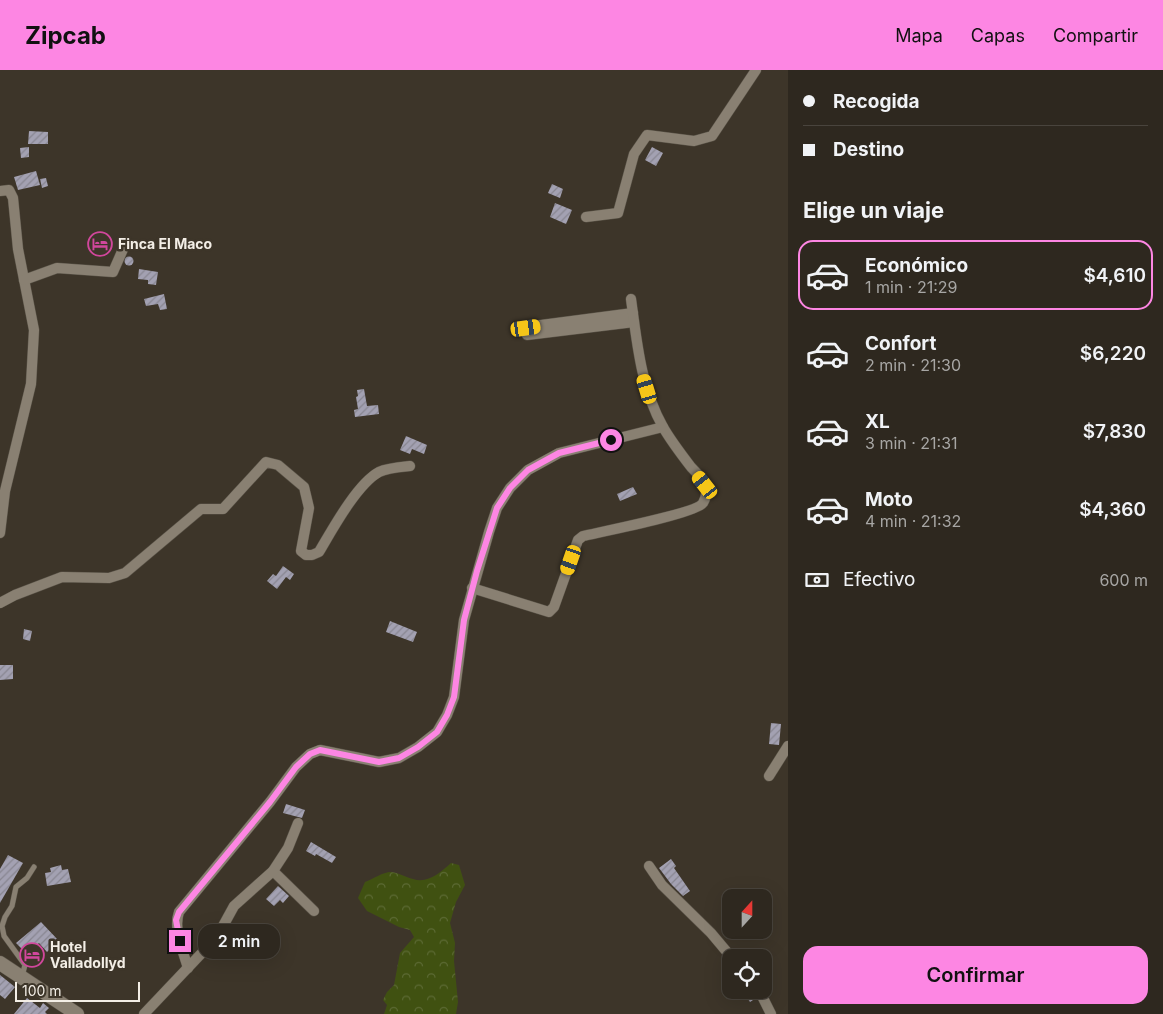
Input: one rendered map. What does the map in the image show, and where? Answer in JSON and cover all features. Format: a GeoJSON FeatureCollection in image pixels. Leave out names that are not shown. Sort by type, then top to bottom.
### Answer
{"type":"FeatureCollection","features":[{"type":"Feature","properties":{"kind":"main road"},"geometry":{"type":"LineString","coordinates":[[0,964],[77,1014]]}},
{"type":"Feature","properties":{"kind":"street"},"geometry":{"type":"LineString","coordinates":[[586,218],[618,213],[634,154],[647,135],[694,141],[712,136],[756,70]]}},
{"type":"Feature","properties":{"kind":"street"},"geometry":{"type":"LineString","coordinates":[[0,191],[9,190],[13,198],[18,249],[34,330],[31,384],[5,491],[0,532]]}},
{"type":"Feature","properties":{"kind":"street"},"geometry":{"type":"LineString","coordinates":[[24,280],[57,268],[113,272],[124,247]]}},
{"type":"Feature","properties":{"kind":"street"},"geometry":{"type":"LineString","coordinates":[[472,588],[549,612],[554,607],[578,540],[583,536],[694,509],[702,505],[706,494],[705,485],[682,456],[663,427],[651,402],[642,376],[631,299]]}},
{"type":"Feature","properties":{"kind":"street"},"geometry":{"type":"LineString","coordinates":[[634,317],[527,335],[525,331],[526,328],[634,317]]}},
{"type":"Feature","properties":{"kind":"street"},"geometry":{"type":"LineString","coordinates":[[188,968],[177,927],[176,920],[179,912],[270,802],[296,767],[310,754],[320,750],[379,762],[399,758],[418,747],[437,732],[447,715],[454,697],[464,620],[472,588],[497,508],[510,488],[528,470],[559,453],[663,427]]}},
{"type":"Feature","properties":{"kind":"street"},"geometry":{"type":"LineString","coordinates":[[0,603],[15,595],[62,578],[109,578],[125,573],[201,509],[223,509],[266,462],[278,465],[304,487],[309,508],[301,551],[306,555],[312,555],[319,552],[353,500],[369,480],[380,471],[410,466]]}},
{"type":"Feature","properties":{"kind":"street"},"geometry":{"type":"LineString","coordinates":[[769,776],[788,746]]}},
{"type":"Feature","properties":{"kind":"street"},"geometry":{"type":"LineString","coordinates":[[144,1014],[217,937],[234,906],[273,870],[288,848],[298,823]]}},
{"type":"Feature","properties":{"kind":"street"},"geometry":{"type":"LineString","coordinates":[[650,866],[662,885],[711,933],[724,949]]}},
{"type":"Feature","properties":{"kind":"street"},"geometry":{"type":"LineString","coordinates":[[273,870],[314,912]]}},
{"type":"Feature","properties":{"kind":"street"},"geometry":{"type":"LineString","coordinates":[[764,999],[771,1014]]}},
{"type":"Feature","properties":{"kind":"lane"},"geometry":{"type":"LineString","coordinates":[[21,976],[25,965],[4,936],[2,926],[12,906],[16,888],[27,878],[34,867]]}},
{"type":"Feature","properties":{"kind":"green space"},"geometry":{"type":"Polygon","coordinates":[[[451,863],[459,865],[465,885],[456,902],[450,923],[455,943],[454,961],[458,1002],[456,1014],[384,1014],[387,1005],[383,1000],[387,992],[394,985],[400,953],[414,937],[410,930],[399,927],[367,911],[358,898],[365,882],[388,872],[413,879],[429,879],[451,863]]]}},
{"type":"Feature","properties":{"kind":"building"},"geometry":{"type":"Polygon","coordinates":[[[29,131],[48,132],[48,144],[28,144],[29,131]]]}},
{"type":"Feature","properties":{"kind":"building"},"geometry":{"type":"Polygon","coordinates":[[[29,147],[29,157],[21,158],[20,148],[29,147]]]}},
{"type":"Feature","properties":{"kind":"building"},"geometry":{"type":"Polygon","coordinates":[[[652,147],[663,153],[656,166],[645,160],[652,147]]]}},
{"type":"Feature","properties":{"kind":"building"},"geometry":{"type":"Polygon","coordinates":[[[36,171],[40,185],[18,190],[14,177],[36,171]]]}},
{"type":"Feature","properties":{"kind":"building"},"geometry":{"type":"Polygon","coordinates":[[[46,178],[48,186],[42,188],[40,179],[46,178]]]}},
{"type":"Feature","properties":{"kind":"building"},"geometry":{"type":"Polygon","coordinates":[[[552,184],[563,189],[560,198],[548,193],[552,184]]]}},
{"type":"Feature","properties":{"kind":"building"},"geometry":{"type":"Polygon","coordinates":[[[555,203],[572,210],[566,224],[550,217],[555,203]]]}},
{"type":"Feature","properties":{"kind":"building"},"geometry":{"type":"Polygon","coordinates":[[[129,256],[134,261],[129,266],[124,261],[129,256]]]}},
{"type":"Feature","properties":{"kind":"building"},"geometry":{"type":"Polygon","coordinates":[[[139,269],[158,272],[156,285],[148,284],[148,280],[138,279],[139,269]]]}},
{"type":"Feature","properties":{"kind":"building"},"geometry":{"type":"Polygon","coordinates":[[[164,294],[167,309],[160,310],[158,304],[146,306],[144,299],[164,294]]]}},
{"type":"Feature","properties":{"kind":"building"},"geometry":{"type":"Polygon","coordinates":[[[364,389],[367,406],[378,405],[379,414],[355,417],[354,410],[358,409],[357,390],[364,389]]]}},
{"type":"Feature","properties":{"kind":"building"},"geometry":{"type":"Polygon","coordinates":[[[406,436],[427,445],[424,454],[412,449],[410,454],[400,450],[406,436]]]}},
{"type":"Feature","properties":{"kind":"building"},"geometry":{"type":"Polygon","coordinates":[[[633,487],[637,494],[620,501],[617,494],[633,487]]]}},
{"type":"Feature","properties":{"kind":"building"},"geometry":{"type":"Polygon","coordinates":[[[283,566],[294,574],[290,580],[286,577],[277,589],[267,581],[273,574],[276,576],[283,566]]]}},
{"type":"Feature","properties":{"kind":"building"},"geometry":{"type":"Polygon","coordinates":[[[390,621],[417,632],[413,642],[386,632],[390,621]]]}},
{"type":"Feature","properties":{"kind":"building"},"geometry":{"type":"Polygon","coordinates":[[[24,629],[32,631],[30,641],[23,639],[24,629]]]}},
{"type":"Feature","properties":{"kind":"building"},"geometry":{"type":"Polygon","coordinates":[[[0,665],[13,665],[13,679],[0,680],[0,665]]]}},
{"type":"Feature","properties":{"kind":"building"},"geometry":{"type":"Polygon","coordinates":[[[771,723],[781,724],[779,745],[769,744],[771,723]]]}},
{"type":"Feature","properties":{"kind":"building"},"geometry":{"type":"Polygon","coordinates":[[[286,804],[305,810],[302,818],[283,813],[286,804]]]}},
{"type":"Feature","properties":{"kind":"building"},"geometry":{"type":"Polygon","coordinates":[[[311,842],[336,857],[332,863],[306,851],[311,842]]]}},
{"type":"Feature","properties":{"kind":"building"},"geometry":{"type":"Polygon","coordinates":[[[8,855],[23,863],[0,903],[0,869],[8,855]]]}},
{"type":"Feature","properties":{"kind":"building"},"geometry":{"type":"Polygon","coordinates":[[[671,859],[676,866],[674,868],[690,891],[683,896],[659,868],[671,859]]]}},
{"type":"Feature","properties":{"kind":"building"},"geometry":{"type":"Polygon","coordinates":[[[61,865],[62,870],[68,869],[71,882],[47,886],[45,873],[51,872],[50,868],[61,865]]]}},
{"type":"Feature","properties":{"kind":"building"},"geometry":{"type":"Polygon","coordinates":[[[278,886],[289,896],[283,903],[280,900],[274,906],[266,899],[278,886]]]}},
{"type":"Feature","properties":{"kind":"building"},"geometry":{"type":"Polygon","coordinates":[[[41,922],[59,941],[47,952],[39,943],[27,954],[16,943],[41,922]]]}},
{"type":"Feature","properties":{"kind":"building"},"geometry":{"type":"Polygon","coordinates":[[[0,975],[15,987],[5,999],[0,995],[0,975]]]}},
{"type":"Feature","properties":{"kind":"building"},"geometry":{"type":"Polygon","coordinates":[[[27,998],[40,1008],[43,1003],[49,1008],[45,1012],[47,1014],[14,1014],[27,998]]]}},
{"type":"Feature","properties":{"kind":"place","name":"Finca El Maco"},"geometry":{"type":"Point","coordinates":[100,244]}},
{"type":"Feature","properties":{"kind":"place","name":"Hotel Valladollyd"},"geometry":{"type":"Point","coordinates":[32,955]}},
{"type":"Feature","properties":{"kind":"route"},"geometry":{"type":"LineString","coordinates":[[180,941],[176,920],[179,912],[270,802],[296,767],[310,754],[320,750],[379,762],[399,758],[418,747],[437,732],[447,715],[454,697],[464,620],[497,508],[510,488],[528,470],[559,453],[611,440]]}}]}
